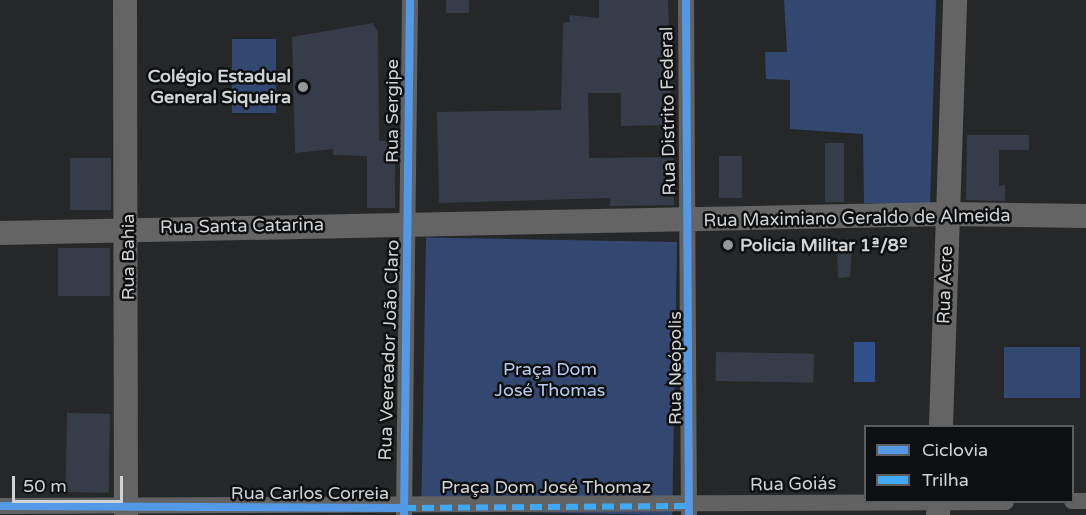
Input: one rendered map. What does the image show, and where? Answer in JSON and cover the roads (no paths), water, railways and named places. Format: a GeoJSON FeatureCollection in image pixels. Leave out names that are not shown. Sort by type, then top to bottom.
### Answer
{"type":"FeatureCollection","features":[{"type":"Feature","properties":{"kind":"main road","name":"Rua Bahia"},"geometry":{"type":"LineString","coordinates":[[125,0],[128,231],[126,511]]}},
{"type":"Feature","properties":{"kind":"main road","name":"Rua Acre"},"geometry":{"type":"LineString","coordinates":[[941,425],[955,0]]}},
{"type":"Feature","properties":{"kind":"main road","name":"Rua Maximiano Geraldo de Almeida"},"geometry":{"type":"LineString","coordinates":[[412,222],[690,221],[947,214],[1086,216]]}},
{"type":"Feature","properties":{"kind":"main road","name":"Rua Santa Catarina"},"geometry":{"type":"LineString","coordinates":[[0,232],[128,231],[412,222]]}},
{"type":"Feature","properties":{"kind":"street","name":"Rua Sergipe"},"geometry":{"type":"LineString","coordinates":[[411,0],[412,222]]}},
{"type":"Feature","properties":{"kind":"street","name":"Rua Distrito Federal"},"geometry":{"type":"LineString","coordinates":[[686,0],[690,221]]}},
{"type":"Feature","properties":{"kind":"street","name":"Rua Neópolis"},"geometry":{"type":"LineString","coordinates":[[689,511],[690,221]]}},
{"type":"Feature","properties":{"kind":"street","name":"Rua Veereador João Claro"},"geometry":{"type":"LineString","coordinates":[[404,511],[412,222]]}},
{"type":"Feature","properties":{"kind":"street","name":"Rua Goiás"},"geometry":{"type":"LineString","coordinates":[[689,511],[911,503]]}},
{"type":"Feature","properties":{"kind":"street","name":"Rua Carlos Correia"},"geometry":{"type":"LineString","coordinates":[[0,506],[126,511],[404,511]]}},
{"type":"Feature","properties":{"kind":"street","name":"Praça Dom José Thomaz"},"geometry":{"type":"LineString","coordinates":[[404,511],[689,511]]}},
{"type":"Feature","properties":{"kind":"place","name":"Colégio Estadual General Siqueira"},"geometry":{"type":"Point","coordinates":[303,87]}},
{"type":"Feature","properties":{"kind":"place","name":"Policia Militar 1ª/8º"},"geometry":{"type":"Point","coordinates":[728,245]}},
{"type":"Feature","properties":{"kind":"park label","name":"Praça Dom José Thomas"},"geometry":{"type":"Point","coordinates":[550,380]}}]}
